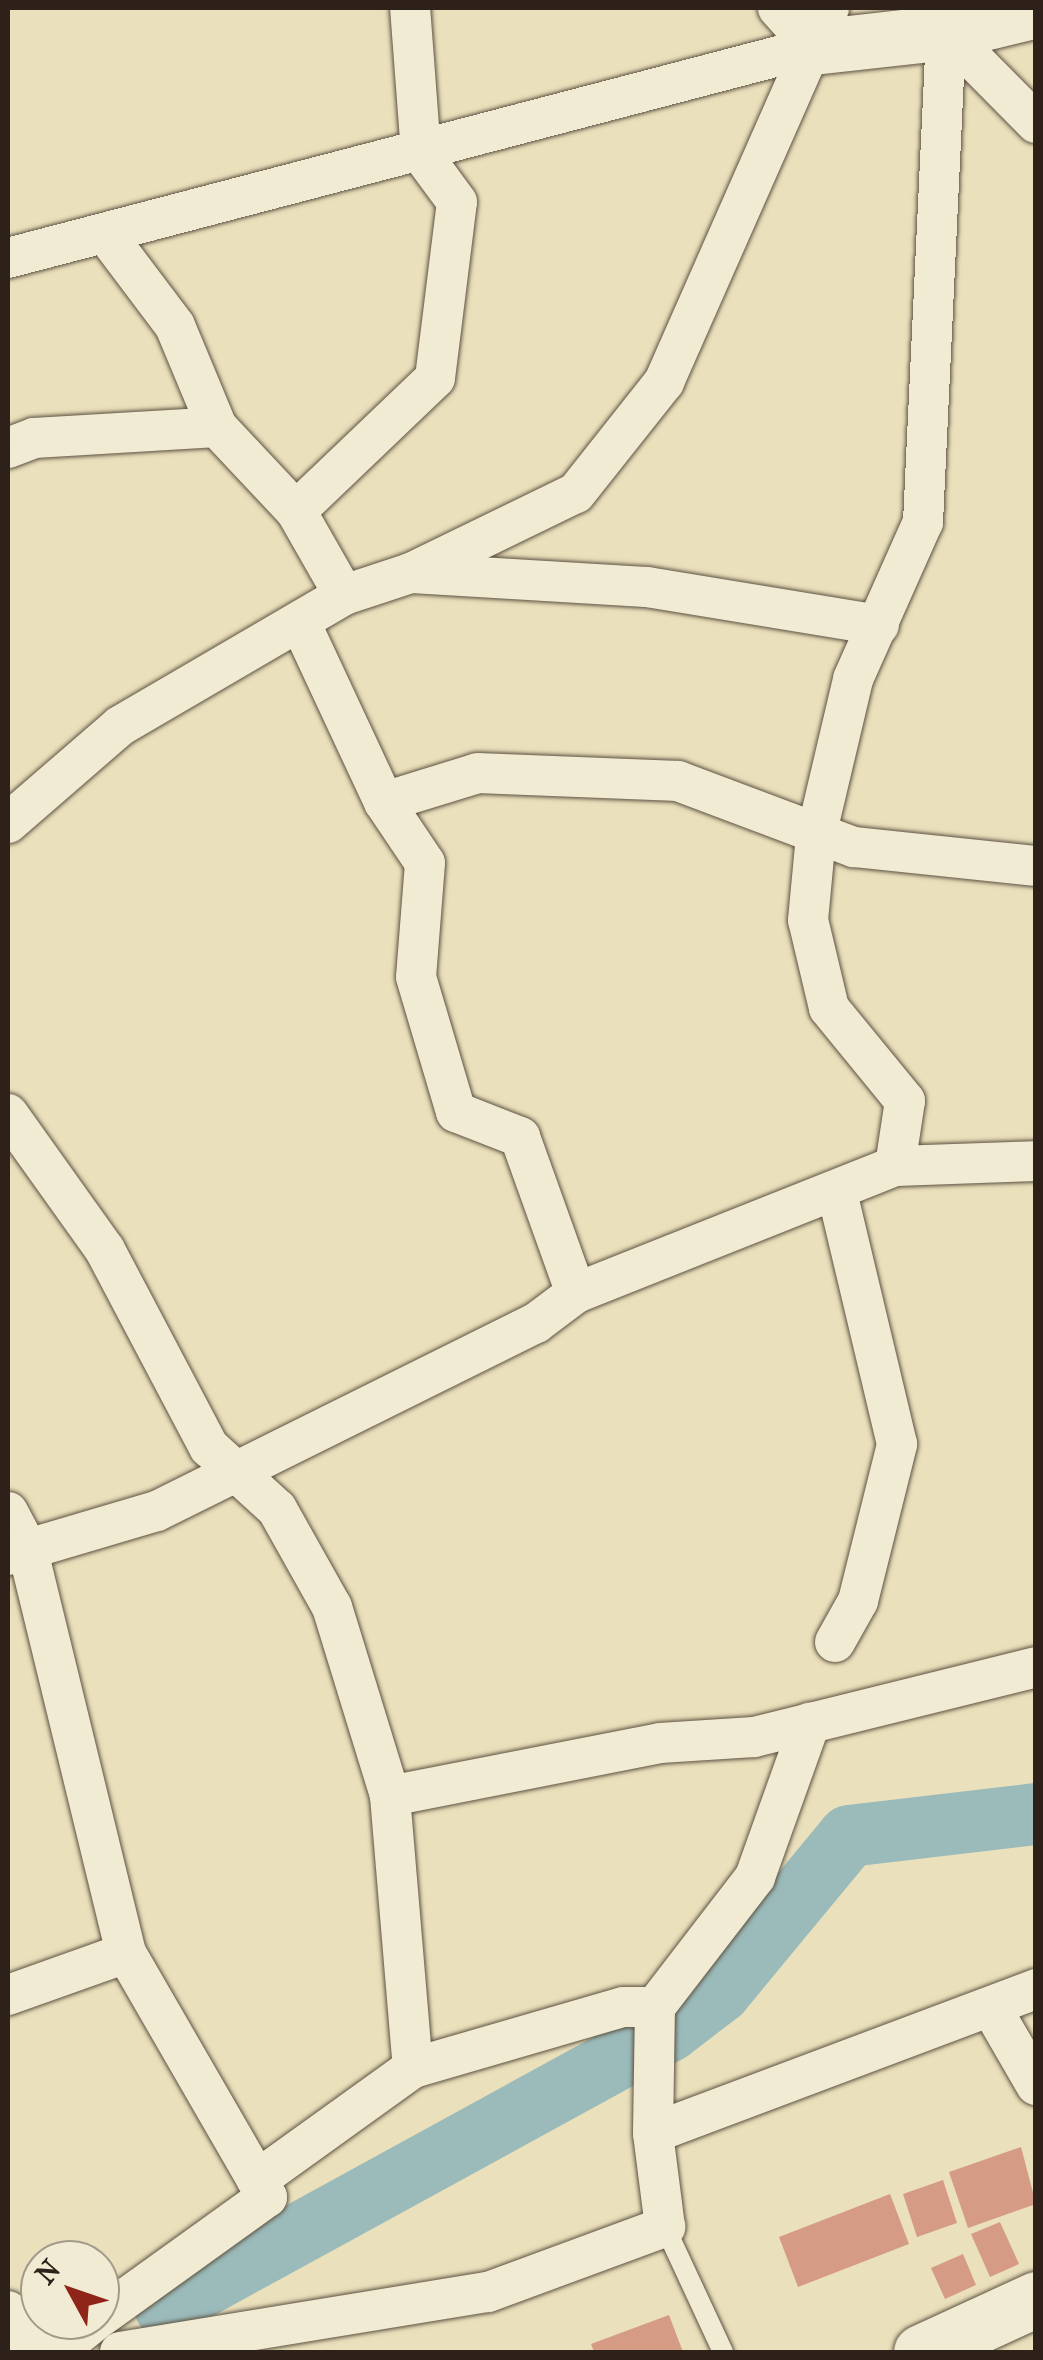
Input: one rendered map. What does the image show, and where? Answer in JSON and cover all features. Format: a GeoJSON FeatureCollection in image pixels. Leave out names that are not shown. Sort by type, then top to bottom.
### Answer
{"type":"FeatureCollection","features":[{"type":"Feature","properties":{"kind":"street"},"geometry":{"type":"LineString","coordinates":[[296,511],[435,378],[457,202],[421,153],[410,8]]}},
{"type":"Feature","properties":{"kind":"street"},"geometry":{"type":"LineString","coordinates":[[8,258],[421,153],[806,21],[946,32],[1036,10]]}},
{"type":"Feature","properties":{"kind":"street"},"geometry":{"type":"LineString","coordinates":[[8,823],[120,726],[344,594],[412,573],[576,493],[628,438],[725,256],[806,21]]}},
{"type":"Feature","properties":{"kind":"street"},"geometry":{"type":"LineString","coordinates":[[946,32],[1036,123]]}},
{"type":"Feature","properties":{"kind":"street"},"geometry":{"type":"LineString","coordinates":[[895,1166],[905,1101],[829,1008],[808,920],[816,836],[853,678],[924,522],[946,32]]}},
{"type":"Feature","properties":{"kind":"street"},"geometry":{"type":"LineString","coordinates":[[105,234],[175,326],[217,427],[296,511],[344,594]]}},
{"type":"Feature","properties":{"kind":"street"},"geometry":{"type":"LineString","coordinates":[[8,448],[34,438],[217,427]]}},
{"type":"Feature","properties":{"kind":"street"},"geometry":{"type":"LineString","coordinates":[[412,573],[646,587],[879,624]]}},
{"type":"Feature","properties":{"kind":"street"},"geometry":{"type":"LineString","coordinates":[[300,622],[384,802],[424,863],[416,977],[456,1112],[520,1138],[576,1293]]}},
{"type":"Feature","properties":{"kind":"street"},"geometry":{"type":"LineString","coordinates":[[384,802],[478,773],[678,781],[816,836],[1004,869],[1036,866]]}},
{"type":"Feature","properties":{"kind":"street"},"geometry":{"type":"LineString","coordinates":[[8,1114],[104,1250],[209,1447],[277,1509],[332,1607],[390,1796],[412,2068]]}},
{"type":"Feature","properties":{"kind":"street"},"geometry":{"type":"LineString","coordinates":[[120,2302],[267,2197],[126,1953],[14,1538],[157,1511],[536,1323],[576,1293],[837,1193],[895,1166],[1036,1161]]}},
{"type":"Feature","properties":{"kind":"street"},"geometry":{"type":"LineString","coordinates":[[835,1642],[858,1600],[897,1444],[837,1193]]}},
{"type":"Feature","properties":{"kind":"street"},"geometry":{"type":"LineString","coordinates":[[390,1796],[810,1723],[921,1688],[1036,1667]]}},
{"type":"Feature","properties":{"kind":"street"},"geometry":{"type":"LineString","coordinates":[[120,2352],[488,2292],[665,2227],[653,2133],[655,2007],[755,1877],[810,1723]]}},
{"type":"Feature","properties":{"kind":"street"},"geometry":{"type":"LineString","coordinates":[[8,1995],[126,1953]]}},
{"type":"Feature","properties":{"kind":"street"},"geometry":{"type":"LineString","coordinates":[[653,2133],[992,2009],[1036,1989]]}},
{"type":"Feature","properties":{"kind":"street"},"geometry":{"type":"LineString","coordinates":[[256,2180],[412,2068],[623,2007],[655,2007]]}},
{"type":"Feature","properties":{"kind":"street"},"geometry":{"type":"LineString","coordinates":[[992,2009],[1036,2085]]}},
{"type":"Feature","properties":{"kind":"street"},"geometry":{"type":"LineString","coordinates":[[921,2352],[1036,2299]]}},
{"type":"Feature","properties":{"kind":"street"},"geometry":{"type":"LineString","coordinates":[[8,2311],[34,2352]]}},
{"type":"Feature","properties":{"kind":"lane"},"geometry":{"type":"LineString","coordinates":[[665,2227],[723,2352]]}},
{"type":"Feature","properties":{"kind":"building"},"geometry":{"type":"Polygon","coordinates":[[[1021,2147],[1036,2204],[968,2228],[949,2172],[1021,2147]]]}},
{"type":"Feature","properties":{"kind":"building"},"geometry":{"type":"Polygon","coordinates":[[[943,2180],[957,2223],[917,2237],[903,2194],[943,2180]]]}},
{"type":"Feature","properties":{"kind":"building"},"geometry":{"type":"Polygon","coordinates":[[[890,2194],[909,2244],[798,2287],[779,2237],[890,2194]]]}},
{"type":"Feature","properties":{"kind":"building"},"geometry":{"type":"Polygon","coordinates":[[[1000,2222],[1019,2264],[990,2277],[971,2234],[1000,2222]]]}},
{"type":"Feature","properties":{"kind":"building"},"geometry":{"type":"Polygon","coordinates":[[[963,2254],[976,2285],[945,2299],[931,2268],[963,2254]]]}},
{"type":"Feature","properties":{"kind":"building"},"geometry":{"type":"Polygon","coordinates":[[[669,2315],[683,2352],[594,2352],[591,2344],[669,2315]]]}},
{"type":"Feature","properties":{"kind":"waterway"},"geometry":{"type":"LineString","coordinates":[[165,2307],[669,2031],[720,1992],[849,1836],[1036,1814]]}}]}
